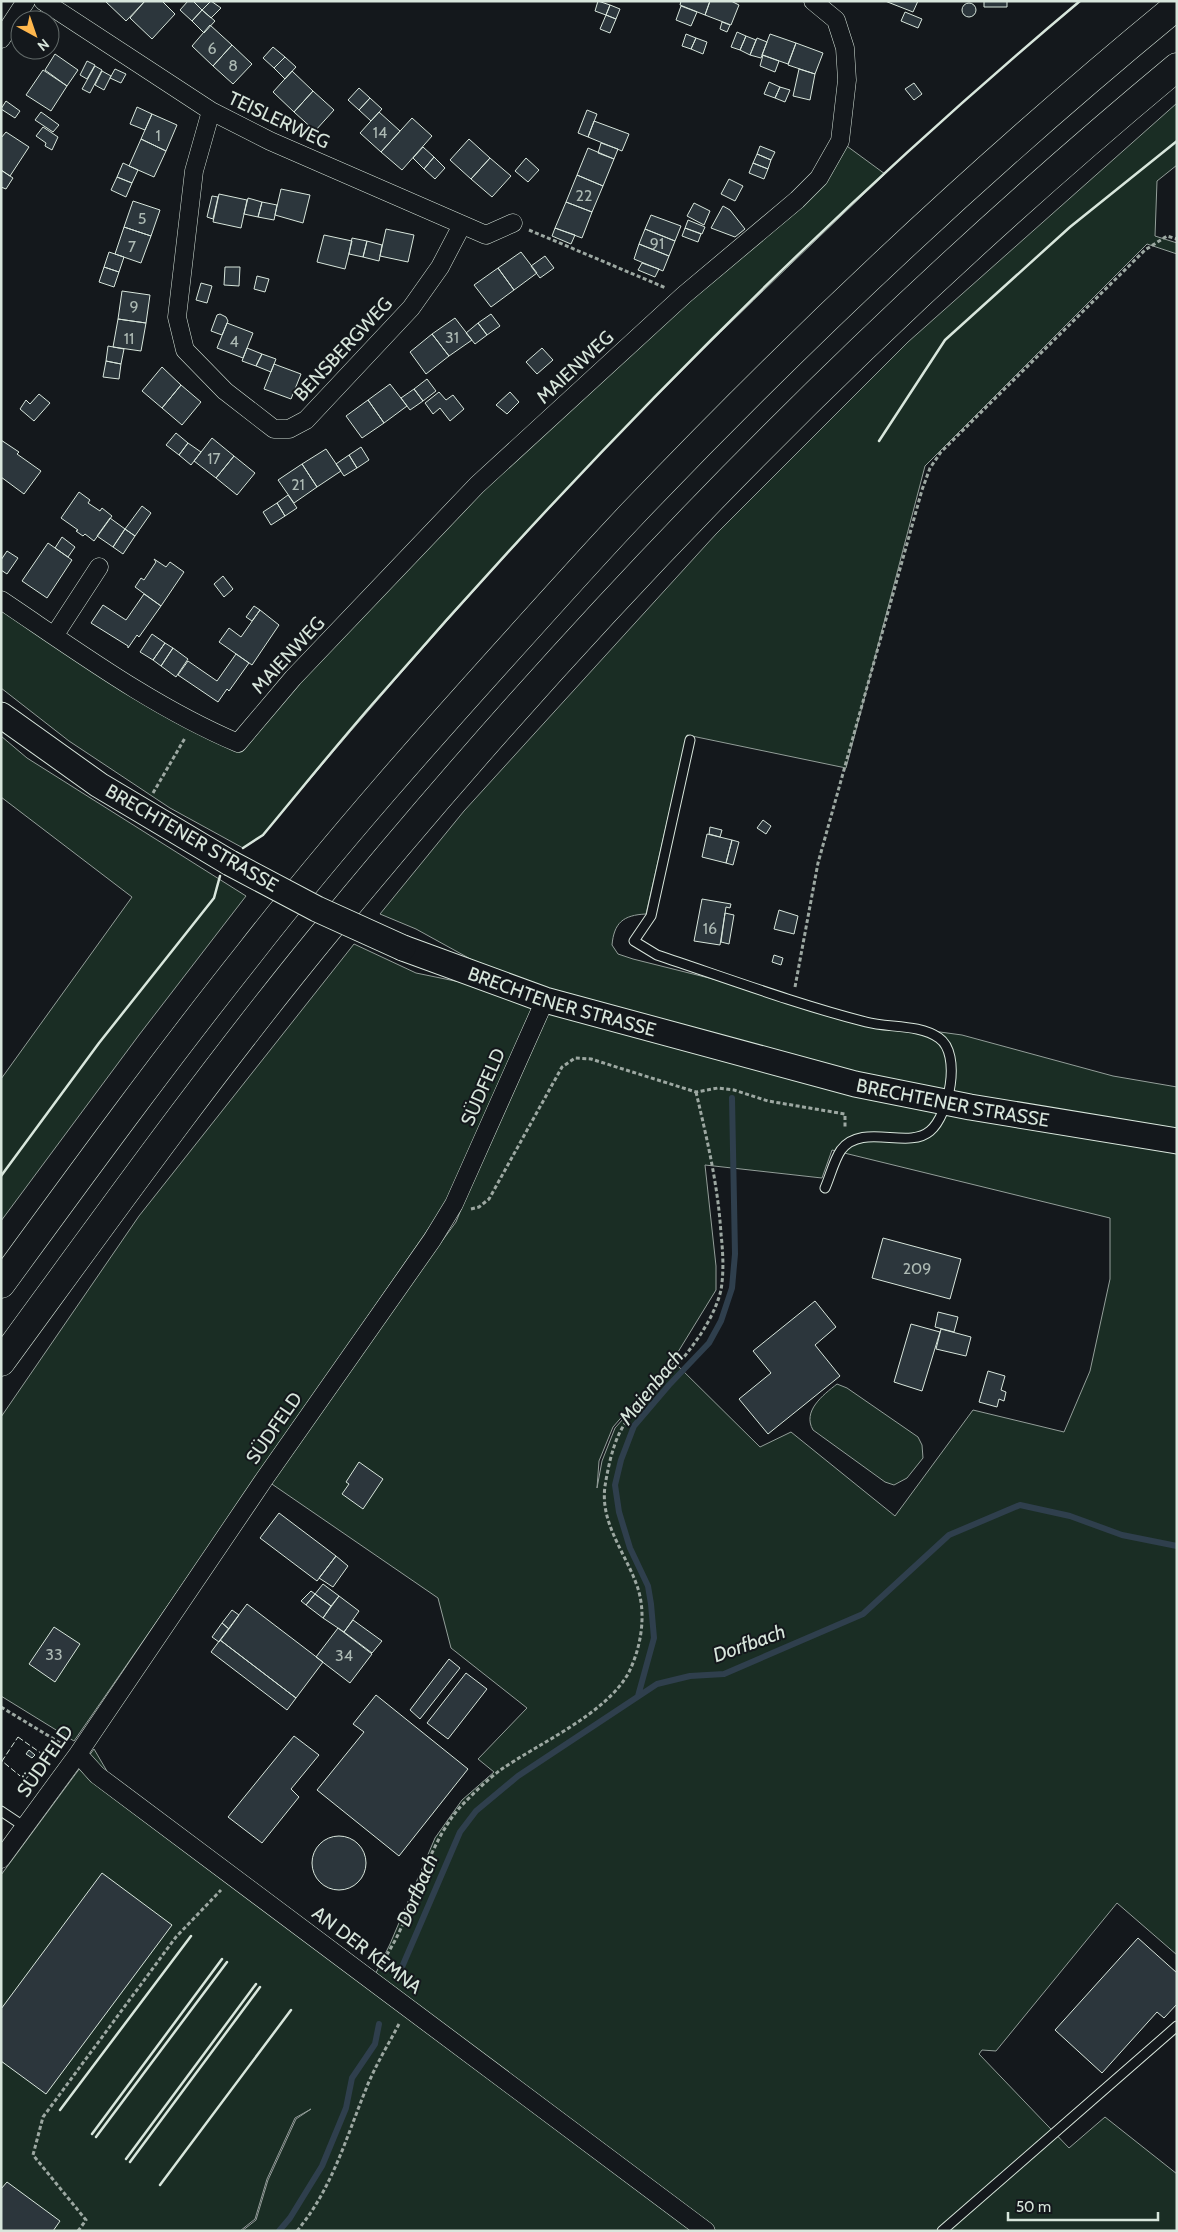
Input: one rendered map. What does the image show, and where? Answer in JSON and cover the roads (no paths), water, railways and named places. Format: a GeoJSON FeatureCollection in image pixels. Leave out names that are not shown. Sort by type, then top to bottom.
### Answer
{"type":"FeatureCollection","features":[{"type":"Feature","properties":{"kind":"highway"},"geometry":{"type":"LineString","coordinates":[[1,1284],[101,1146],[248,954],[410,759],[632,513],[777,367],[950,203],[1117,55],[1177,6]]}},
{"type":"Feature","properties":{"kind":"highway"},"geometry":{"type":"LineString","coordinates":[[1,1362],[199,1094],[318,941],[510,715],[709,500],[854,357],[995,226],[1177,67]]}},
{"type":"Feature","properties":{"kind":"street"},"geometry":{"type":"LineString","coordinates":[[1,39],[26,1]]}},
{"type":"Feature","properties":{"kind":"street","name":"TEISLERWEG"},"geometry":{"type":"LineString","coordinates":[[42,1],[210,111],[270,141],[486,234],[513,223]]}},
{"type":"Feature","properties":{"kind":"street","name":"MAIENWEG"},"geometry":{"type":"LineString","coordinates":[[54,636],[174,711],[238,742],[293,678],[477,486],[684,296],[797,200],[819,178],[840,141],[848,80],[845,48],[836,20],[811,2]]}},
{"type":"Feature","properties":{"kind":"street","name":"BENSBERGWEG"},"geometry":{"type":"LineString","coordinates":[[210,111],[194,171],[177,318],[185,350],[226,391],[274,429],[289,429],[306,420],[405,315],[440,268],[462,225]]}},
{"type":"Feature","properties":{"kind":"street"},"geometry":{"type":"LineString","coordinates":[[1,600],[54,636],[99,567]]}},
{"type":"Feature","properties":{"kind":"street","name":"BRECHTENER STRASSE"},"geometry":{"type":"LineString","coordinates":[[1,716],[99,785],[230,863],[317,909],[403,948],[545,1000],[855,1084],[1177,1142]]}},
{"type":"Feature","properties":{"kind":"street","name":"SÜDFELD"},"geometry":{"type":"LineString","coordinates":[[1,1859],[78,1754],[270,1470],[432,1240],[454,1204],[545,1000]]}},
{"type":"Feature","properties":{"kind":"street","name":"AN DER KEMNA"},"geometry":{"type":"LineString","coordinates":[[78,1754],[97,1775],[706,2231]]}},
{"type":"Feature","properties":{"kind":"lane"},"geometry":{"type":"LineString","coordinates":[[690,740],[651,916],[634,941],[657,955],[867,1022],[926,1031],[941,1038],[948,1051],[951,1076],[947,1102],[940,1120],[929,1132],[919,1137],[862,1137],[849,1143],[841,1150],[825,1188]]}},
{"type":"Feature","properties":{"kind":"lane"},"geometry":{"type":"LineString","coordinates":[[1,1812],[25,1827]]}},
{"type":"Feature","properties":{"kind":"lane"},"geometry":{"type":"LineString","coordinates":[[942,2231],[1177,2026]]}},
{"type":"Feature","properties":{"kind":"waterway","name":"Maienbach"},"geometry":{"type":"LineString","coordinates":[[638,1696],[654,1638],[651,1604],[648,1586],[630,1548],[619,1512],[615,1485],[621,1460],[634,1426],[669,1385],[709,1343],[721,1321],[732,1288],[735,1254],[732,1098]]}},
{"type":"Feature","properties":{"kind":"waterway","name":"Dorfbach"},"geometry":{"type":"LineString","coordinates":[[399,1974],[460,1832],[476,1811],[518,1776],[657,1684],[690,1676],[724,1674],[863,1614],[949,1535],[1020,1505],[1070,1516],[1122,1535],[1177,1546]]}},
{"type":"Feature","properties":{"kind":"waterway","name":"Dorfbach"},"geometry":{"type":"LineString","coordinates":[[279,2231],[290,2218],[322,2166],[346,2108],[352,2078],[375,2044],[379,2024]]}}]}
